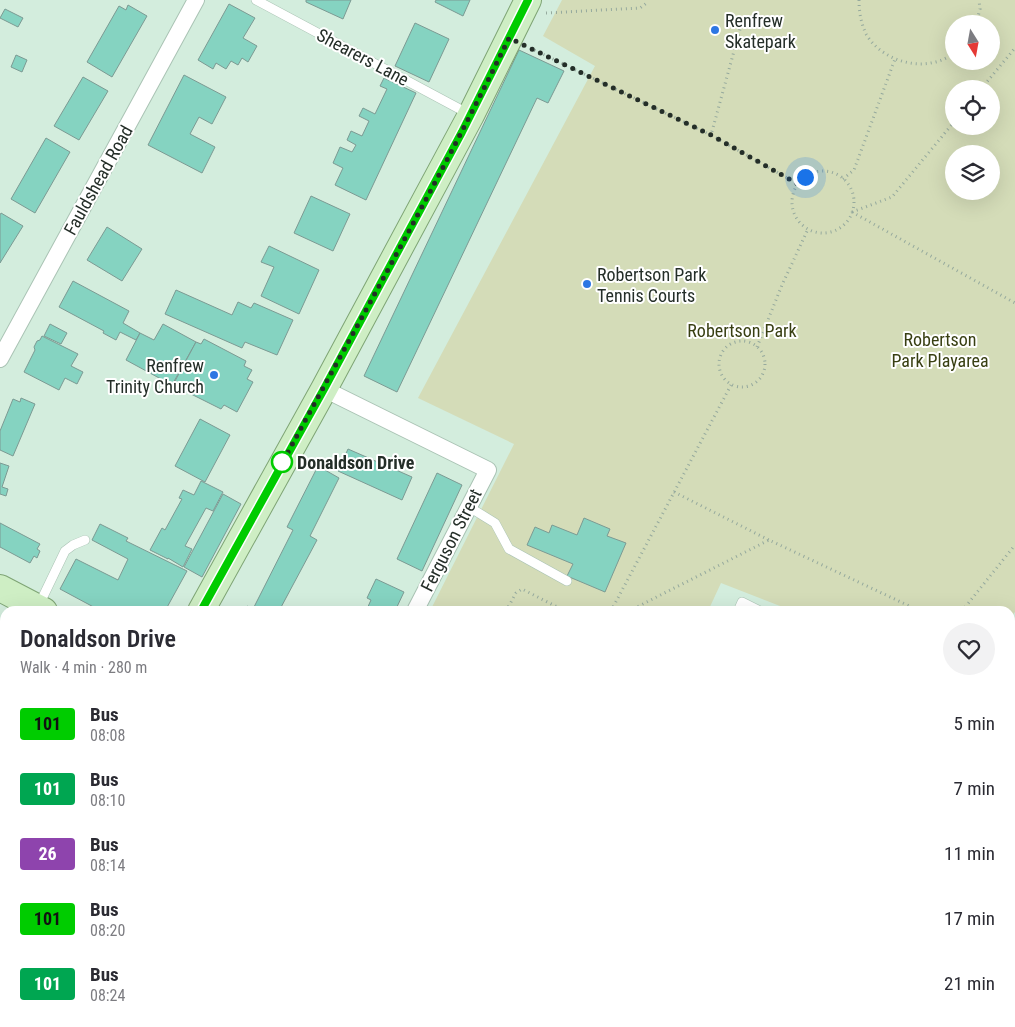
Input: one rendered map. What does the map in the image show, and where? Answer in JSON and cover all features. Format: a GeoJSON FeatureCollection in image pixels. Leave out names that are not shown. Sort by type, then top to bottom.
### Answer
{"type":"FeatureCollection","features":[{"type":"Feature","properties":{"kind":"main road"},"geometry":{"type":"LineString","coordinates":[[205,606],[471,115],[524,7]]}},
{"type":"Feature","properties":{"kind":"main road"},"geometry":{"type":"LineString","coordinates":[[0,588],[35,606]]}},
{"type":"Feature","properties":{"kind":"street","name":"Fauldshead Road"},"geometry":{"type":"LineString","coordinates":[[0,359],[196,0]]}},
{"type":"Feature","properties":{"kind":"street","name":"Ferguson Street"},"geometry":{"type":"LineString","coordinates":[[324,389],[488,470],[418,606]]}},
{"type":"Feature","properties":{"kind":"lane","name":"Shearers Lane"},"geometry":{"type":"LineString","coordinates":[[256,0],[471,115]]}},
{"type":"Feature","properties":{"kind":"lane"},"geometry":{"type":"LineString","coordinates":[[468,507],[495,523],[509,549],[567,581]]}},
{"type":"Feature","properties":{"kind":"lane"},"geometry":{"type":"LineString","coordinates":[[42,606],[65,551],[85,540]]}},
{"type":"Feature","properties":{"kind":"lane"},"geometry":{"type":"LineString","coordinates":[[740,606],[742,602],[750,606]]}},
{"type":"Feature","properties":{"kind":"path"},"geometry":{"type":"LineString","coordinates":[[859,0],[860,16],[867,34],[879,49],[895,59],[914,64],[932,63],[945,57]]}},
{"type":"Feature","properties":{"kind":"path"},"geometry":{"type":"LineString","coordinates":[[978,15],[979,0]]}},
{"type":"Feature","properties":{"kind":"path"},"geometry":{"type":"LineString","coordinates":[[524,7],[640,8],[648,2]]}},
{"type":"Feature","properties":{"kind":"path"},"geometry":{"type":"LineString","coordinates":[[711,135],[742,22],[736,18]]}},
{"type":"Feature","properties":{"kind":"path"},"geometry":{"type":"LineString","coordinates":[[509,38],[711,135],[798,184]]}},
{"type":"Feature","properties":{"kind":"path"},"geometry":{"type":"LineString","coordinates":[[988,80],[1015,48]]}},
{"type":"Feature","properties":{"kind":"path"},"geometry":{"type":"LineString","coordinates":[[843,179],[854,170],[895,59]]}},
{"type":"Feature","properties":{"kind":"path"},"geometry":{"type":"LineString","coordinates":[[852,212],[892,197],[945,133]]}},
{"type":"Feature","properties":{"kind":"path"},"geometry":{"type":"LineString","coordinates":[[814,172],[834,173],[843,179],[853,194],[854,203],[852,212],[846,222],[834,230],[818,232],[808,230],[794,214],[792,204],[793,193],[798,184],[814,172]]}},
{"type":"Feature","properties":{"kind":"path"},"geometry":{"type":"LineString","coordinates":[[852,212],[1015,303]]}},
{"type":"Feature","properties":{"kind":"path"},"geometry":{"type":"LineString","coordinates":[[757,347],[782,285],[808,230]]}},
{"type":"Feature","properties":{"kind":"path"},"geometry":{"type":"LineString","coordinates":[[743,341],[757,347],[764,360],[765,367],[759,380],[746,387],[731,385],[720,374],[718,366],[722,351],[735,342],[743,341]]}},
{"type":"Feature","properties":{"kind":"path"},"geometry":{"type":"LineString","coordinates":[[614,606],[731,385]]}},
{"type":"Feature","properties":{"kind":"path"},"geometry":{"type":"LineString","coordinates":[[674,492],[769,540],[909,606]]}},
{"type":"Feature","properties":{"kind":"path"},"geometry":{"type":"LineString","coordinates":[[639,606],[769,540]]}},
{"type":"Feature","properties":{"kind":"path"},"geometry":{"type":"LineString","coordinates":[[966,606],[1015,545]]}},
{"type":"Feature","properties":{"kind":"path"},"geometry":{"type":"LineString","coordinates":[[509,606],[516,593],[522,589],[555,606]]}},
{"type":"Feature","properties":{"kind":"green space","name":"Robertson Park"},"geometry":{"type":"Polygon","coordinates":[[[562,0],[1015,0],[1015,606],[780,606],[721,583],[710,606],[433,606],[514,444],[418,398],[595,66],[543,36],[562,0]]]}},
{"type":"Feature","properties":{"kind":"building"},"geometry":{"type":"Polygon","coordinates":[[[306,0],[351,0],[343,19],[306,2],[306,0]]]}},
{"type":"Feature","properties":{"kind":"building"},"geometry":{"type":"Polygon","coordinates":[[[436,0],[470,0],[463,16],[435,2],[436,0]]]}},
{"type":"Feature","properties":{"kind":"building"},"geometry":{"type":"Polygon","coordinates":[[[229,4],[255,18],[243,38],[257,46],[248,62],[242,58],[238,65],[231,61],[226,69],[216,63],[213,69],[198,60],[229,4]]]}},
{"type":"Feature","properties":{"kind":"building"},"geometry":{"type":"Polygon","coordinates":[[[128,5],[147,16],[112,77],[87,62],[119,6],[126,10],[128,5]]]}},
{"type":"Feature","properties":{"kind":"building"},"geometry":{"type":"Polygon","coordinates":[[[5,9],[23,18],[18,27],[0,18],[5,9]]]}},
{"type":"Feature","properties":{"kind":"building"},"geometry":{"type":"Polygon","coordinates":[[[415,23],[449,39],[429,82],[395,66],[415,23]]]}},
{"type":"Feature","properties":{"kind":"building"},"geometry":{"type":"Polygon","coordinates":[[[519,50],[564,71],[548,103],[537,98],[397,392],[364,376],[519,50]]]}},
{"type":"Feature","properties":{"kind":"building"},"geometry":{"type":"Polygon","coordinates":[[[16,55],[27,60],[22,72],[11,67],[16,55]]]}},
{"type":"Feature","properties":{"kind":"building"},"geometry":{"type":"Polygon","coordinates":[[[184,75],[226,97],[212,124],[199,117],[190,134],[215,147],[202,173],[148,145],[184,75]]]}},
{"type":"Feature","properties":{"kind":"building"},"geometry":{"type":"Polygon","coordinates":[[[83,77],[108,91],[79,140],[54,126],[83,77]]]}},
{"type":"Feature","properties":{"kind":"building"},"geometry":{"type":"Polygon","coordinates":[[[384,78],[416,93],[366,200],[335,185],[343,168],[333,163],[340,147],[352,152],[356,145],[347,140],[351,131],[362,136],[369,121],[359,116],[363,108],[375,114],[387,89],[380,86],[384,78]]]}},
{"type":"Feature","properties":{"kind":"building"},"geometry":{"type":"Polygon","coordinates":[[[46,138],[70,152],[35,213],[11,199],[46,138]]]}},
{"type":"Feature","properties":{"kind":"building"},"geometry":{"type":"Polygon","coordinates":[[[311,196],[350,214],[333,251],[294,233],[311,196]]]}},
{"type":"Feature","properties":{"kind":"building"},"geometry":{"type":"Polygon","coordinates":[[[1,213],[23,226],[0,263],[0,215],[1,213]]]}},
{"type":"Feature","properties":{"kind":"building"},"geometry":{"type":"Polygon","coordinates":[[[107,227],[142,249],[122,281],[87,260],[107,227]]]}},
{"type":"Feature","properties":{"kind":"building"},"geometry":{"type":"Polygon","coordinates":[[[269,246],[319,270],[299,314],[261,296],[274,267],[261,262],[269,246]]]}},
{"type":"Feature","properties":{"kind":"building"},"geometry":{"type":"Polygon","coordinates":[[[73,281],[129,311],[123,323],[140,333],[136,340],[120,332],[116,340],[103,333],[104,331],[59,307],[73,281]]]}},
{"type":"Feature","properties":{"kind":"building"},"geometry":{"type":"Polygon","coordinates":[[[176,290],[232,315],[238,302],[251,308],[254,303],[293,320],[277,355],[245,342],[242,348],[165,314],[176,290]]]}},
{"type":"Feature","properties":{"kind":"building"},"geometry":{"type":"Polygon","coordinates":[[[50,324],[67,333],[61,344],[44,336],[50,324]]]}},
{"type":"Feature","properties":{"kind":"building"},"geometry":{"type":"Polygon","coordinates":[[[163,324],[196,342],[172,385],[126,360],[140,333],[154,340],[163,324]]]}},
{"type":"Feature","properties":{"kind":"building"},"geometry":{"type":"Polygon","coordinates":[[[42,336],[78,354],[71,366],[83,372],[77,384],[65,378],[59,390],[24,372],[35,350],[34,347],[37,341],[42,336]]]}},
{"type":"Feature","properties":{"kind":"building","name":"Renfrew Trinity Church"},"geometry":{"type":"Polygon","coordinates":[[[204,339],[246,361],[244,366],[252,370],[247,379],[253,382],[237,412],[224,405],[221,409],[181,389],[182,385],[175,381],[196,342],[201,344],[204,339]]]}},
{"type":"Feature","properties":{"kind":"building"},"geometry":{"type":"Polygon","coordinates":[[[21,398],[35,404],[13,456],[0,450],[0,431],[13,399],[20,402],[21,398]]]}},
{"type":"Feature","properties":{"kind":"building"},"geometry":{"type":"Polygon","coordinates":[[[200,419],[230,435],[205,482],[175,466],[200,419]]]}},
{"type":"Feature","properties":{"kind":"building"},"geometry":{"type":"Polygon","coordinates":[[[348,449],[412,477],[402,500],[338,471],[348,449]]]}},
{"type":"Feature","properties":{"kind":"building"},"geometry":{"type":"Polygon","coordinates":[[[0,463],[9,466],[2,487],[8,489],[6,496],[0,494],[0,463]]]}},
{"type":"Feature","properties":{"kind":"building"},"geometry":{"type":"Polygon","coordinates":[[[318,466],[339,478],[310,536],[317,540],[282,606],[255,606],[293,530],[287,527],[318,466]]]}},
{"type":"Feature","properties":{"kind":"building"},"geometry":{"type":"Polygon","coordinates":[[[437,473],[462,485],[422,571],[397,559],[437,473]]]}},
{"type":"Feature","properties":{"kind":"building"},"geometry":{"type":"Polygon","coordinates":[[[201,481],[223,492],[213,511],[206,508],[185,546],[192,549],[183,567],[150,550],[162,528],[165,530],[182,499],[179,498],[183,490],[194,495],[201,481]]]}},
{"type":"Feature","properties":{"kind":"building"},"geometry":{"type":"Polygon","coordinates":[[[223,494],[241,504],[202,577],[184,567],[223,494]]]}},
{"type":"Feature","properties":{"kind":"building"},"geometry":{"type":"Polygon","coordinates":[[[584,518],[610,529],[607,536],[626,543],[605,592],[567,576],[573,564],[527,545],[535,527],[549,533],[552,525],[577,535],[584,518]]]}},
{"type":"Feature","properties":{"kind":"building"},"geometry":{"type":"Polygon","coordinates":[[[0,523],[40,544],[37,549],[40,551],[37,558],[34,556],[30,563],[0,547],[0,523]]]}},
{"type":"Feature","properties":{"kind":"building"},"geometry":{"type":"Polygon","coordinates":[[[100,524],[128,538],[126,541],[187,571],[168,606],[92,606],[60,589],[76,559],[118,580],[128,559],[92,540],[100,524]]]}},
{"type":"Feature","properties":{"kind":"building"},"geometry":{"type":"Polygon","coordinates":[[[376,579],[404,592],[397,606],[368,606],[371,600],[367,598],[376,579]]]}},
{"type":"Feature","properties":{"kind":"bus line","name":"101"},"geometry":{"type":"LineString","coordinates":[[204,606],[324,389],[462,132],[528,0]]}},
{"type":"Feature","properties":{"kind":"place","name":"Renfrew Skatepark"},"geometry":{"type":"Point","coordinates":[715,30]}},
{"type":"Feature","properties":{"kind":"place","name":"Robertson Park Tennis Courts"},"geometry":{"type":"Point","coordinates":[587,284]}},
{"type":"Feature","properties":{"kind":"place","name":"Renfrew Trinity Church"},"geometry":{"type":"Point","coordinates":[214,375]}},
{"type":"Feature","properties":{"kind":"place","name":"Donaldson Drive"},"geometry":{"type":"Point","coordinates":[282,462]}},
{"type":"Feature","properties":{"kind":"route"},"geometry":{"type":"LineString","coordinates":[[282,462],[281,465],[462,132],[509,38],[711,135],[798,184],[805,177]]}},
{"type":"Feature","properties":{"kind":"park label","name":"Robertson Park Playarea"},"geometry":{"type":"Point","coordinates":[940,349]}}]}
